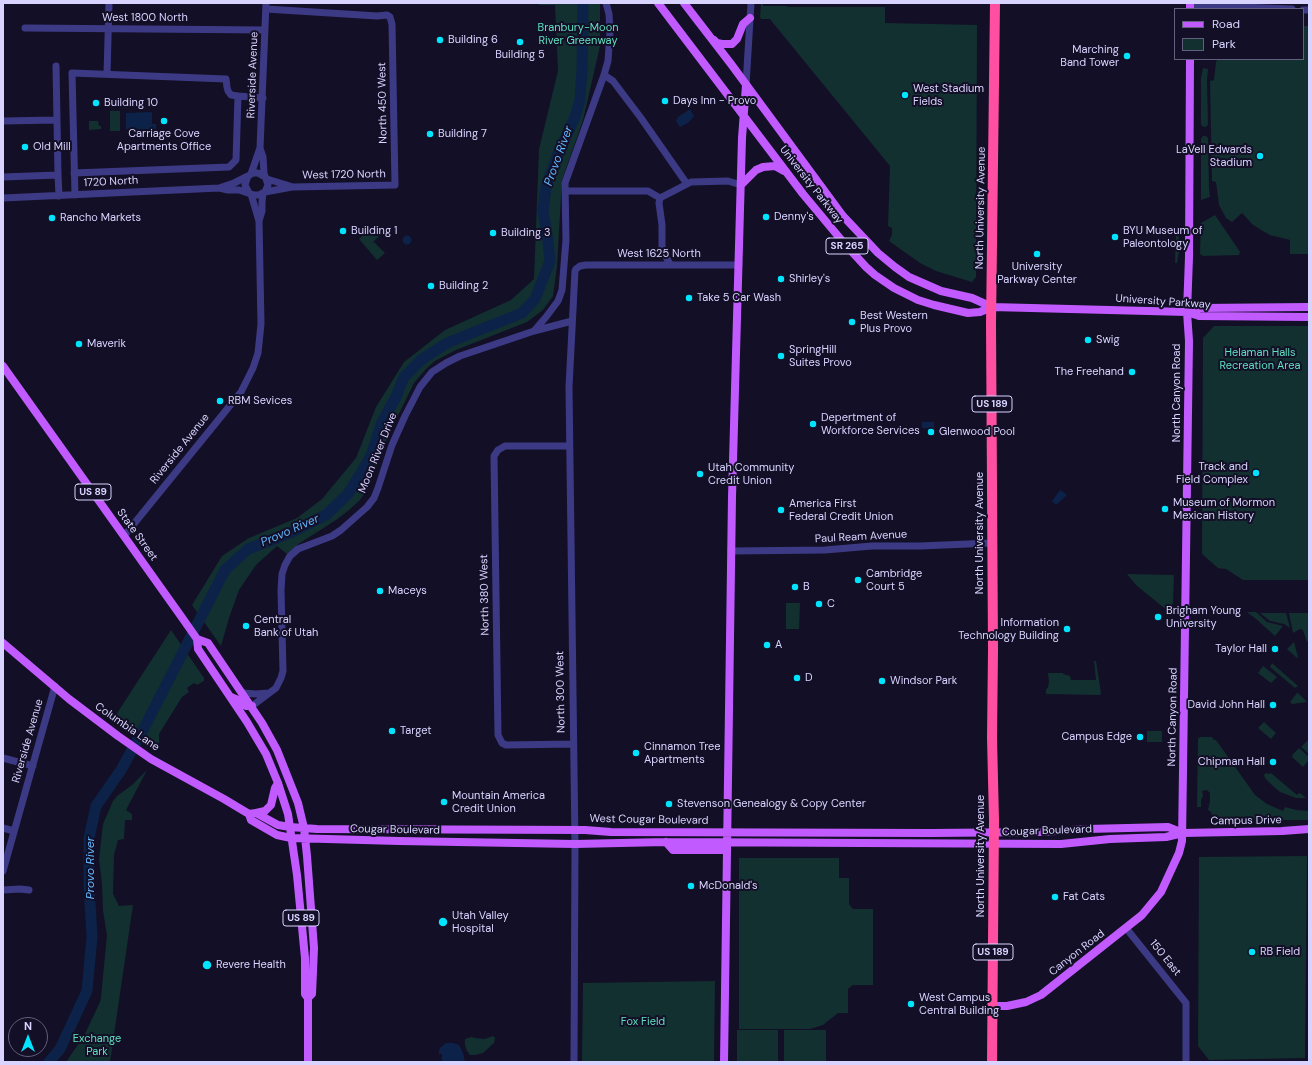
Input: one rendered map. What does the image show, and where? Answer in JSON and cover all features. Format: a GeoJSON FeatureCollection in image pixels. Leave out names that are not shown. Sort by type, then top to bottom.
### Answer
{"type":"FeatureCollection","features":[{"type":"Feature","properties":{"kind":"highway","name":"North University Avenue"},"geometry":{"type":"LineString","coordinates":[[992,1062],[994,832],[992,738],[992,307],[995,3]]}},
{"type":"Feature","properties":{"kind":"main road","name":"University Parkway"},"geometry":{"type":"LineString","coordinates":[[658,3],[786,172],[843,242],[866,267],[884,282],[911,297],[945,309],[971,312],[985,310],[992,307]]}},
{"type":"Feature","properties":{"kind":"main road","name":"University Parkway"},"geometry":{"type":"LineString","coordinates":[[684,3],[712,38],[843,216],[878,253],[909,277],[941,291],[972,298],[992,307],[1187,312],[1199,316],[1309,317]]}},
{"type":"Feature","properties":{"kind":"main road"},"geometry":{"type":"LineString","coordinates":[[712,38],[717,43],[726,45],[732,44],[737,39],[743,24],[750,18]]}},
{"type":"Feature","properties":{"kind":"main road","name":"North Canyon Road"},"geometry":{"type":"LineString","coordinates":[[1161,892],[1179,853],[1183,833],[1189,354],[1187,312],[1189,257],[1190,60]]}},
{"type":"Feature","properties":{"kind":"main road"},"geometry":{"type":"LineString","coordinates":[[724,1062],[730,551],[741,185],[746,85]]}},
{"type":"Feature","properties":{"kind":"main road"},"geometry":{"type":"LineString","coordinates":[[741,185],[756,170],[763,167],[775,166],[786,172]]}},
{"type":"Feature","properties":{"kind":"main road"},"geometry":{"type":"LineString","coordinates":[[1187,312],[1200,308],[1309,307]]}},
{"type":"Feature","properties":{"kind":"main road","name":"State Street"},"geometry":{"type":"LineString","coordinates":[[3,366],[183,618],[197,639],[198,649],[230,697]]}},
{"type":"Feature","properties":{"kind":"main road","name":"State Street"},"geometry":{"type":"LineString","coordinates":[[197,639],[208,643],[216,654],[252,706],[277,750],[298,803],[304,828]]}},
{"type":"Feature","properties":{"kind":"main road","name":"Columbia Lane"},"geometry":{"type":"LineString","coordinates":[[3,643],[69,699],[151,759],[252,814],[278,825],[290,827]]}},
{"type":"Feature","properties":{"kind":"main road"},"geometry":{"type":"LineString","coordinates":[[230,697],[238,700],[246,706],[252,706]]}},
{"type":"Feature","properties":{"kind":"main road","name":"US 89"},"geometry":{"type":"LineString","coordinates":[[230,697],[266,754],[278,783],[288,814],[297,875],[304,951],[305,994],[308,998],[308,1062]]}},
{"type":"Feature","properties":{"kind":"main road"},"geometry":{"type":"LineString","coordinates":[[252,814],[265,811],[272,805],[275,788],[278,783]]}},
{"type":"Feature","properties":{"kind":"main road","name":"Columbia Lane"},"geometry":{"type":"LineString","coordinates":[[252,814],[251,820],[274,834],[291,838]]}},
{"type":"Feature","properties":{"kind":"main road","name":"Cougar Boulevard"},"geometry":{"type":"LineString","coordinates":[[290,827],[431,829]]}},
{"type":"Feature","properties":{"kind":"main road","name":"Cougar Boulevard"},"geometry":{"type":"LineString","coordinates":[[867,833],[1057,831],[1168,827],[1183,833]]}},
{"type":"Feature","properties":{"kind":"main road","name":"US 89"},"geometry":{"type":"LineString","coordinates":[[304,828],[314,948],[312,994],[308,998]]}},
{"type":"Feature","properties":{"kind":"main road","name":"West Cougar Boulevard"},"geometry":{"type":"LineString","coordinates":[[431,829],[574,830],[611,832],[867,833]]}},
{"type":"Feature","properties":{"kind":"main road","name":"Campus Drive"},"geometry":{"type":"LineString","coordinates":[[1183,833],[1309,829]]}},
{"type":"Feature","properties":{"kind":"main road","name":"Cougar Boulevard"},"geometry":{"type":"LineString","coordinates":[[896,843],[1061,844],[1103,839],[1166,837],[1183,833]]}},
{"type":"Feature","properties":{"kind":"main road","name":"Cougar Boulevard"},"geometry":{"type":"LineString","coordinates":[[291,838],[498,842]]}},
{"type":"Feature","properties":{"kind":"main road","name":"West Cougar Boulevard"},"geometry":{"type":"LineString","coordinates":[[498,842],[575,844],[666,842],[726,846],[896,843]]}},
{"type":"Feature","properties":{"kind":"main road","name":"Canyon Road"},"geometry":{"type":"LineString","coordinates":[[992,1006],[1007,1006],[1026,1002],[1041,995],[1142,915],[1161,892]]}},
{"type":"Feature","properties":{"kind":"street"},"geometry":{"type":"LineString","coordinates":[[107,74],[109,3]]}},
{"type":"Feature","properties":{"kind":"street"},"geometry":{"type":"LineString","coordinates":[[534,331],[546,318],[558,301],[562,290],[566,240],[565,183],[604,75],[609,53],[610,32],[609,14],[606,3]]}},
{"type":"Feature","properties":{"kind":"street"},"geometry":{"type":"LineString","coordinates":[[746,85],[751,3]]}},
{"type":"Feature","properties":{"kind":"street","name":"North 450 West"},"geometry":{"type":"LineString","coordinates":[[266,6],[377,16],[387,15],[392,20],[395,185]]}},
{"type":"Feature","properties":{"kind":"street","name":"Riverside Avenue"},"geometry":{"type":"LineString","coordinates":[[250,175],[260,148],[266,6]]}},
{"type":"Feature","properties":{"kind":"street"},"geometry":{"type":"LineString","coordinates":[[1190,6],[1258,8]]}},
{"type":"Feature","properties":{"kind":"street","name":"West 1800 North"},"geometry":{"type":"LineString","coordinates":[[25,28],[266,30]]}},
{"type":"Feature","properties":{"kind":"street"},"geometry":{"type":"LineString","coordinates":[[56,66],[59,196]]}},
{"type":"Feature","properties":{"kind":"street"},"geometry":{"type":"LineString","coordinates":[[75,195],[72,73],[226,79],[228,91],[231,94],[263,98]]}},
{"type":"Feature","properties":{"kind":"street"},"geometry":{"type":"LineString","coordinates":[[604,75],[613,81],[625,96],[687,184]]}},
{"type":"Feature","properties":{"kind":"street"},"geometry":{"type":"LineString","coordinates":[[74,173],[229,167],[236,160],[238,96]]}},
{"type":"Feature","properties":{"kind":"street"},"geometry":{"type":"LineString","coordinates":[[3,121],[57,120]]}},
{"type":"Feature","properties":{"kind":"street","name":"Riverside Avenue"},"geometry":{"type":"LineString","coordinates":[[260,148],[266,178]]}},
{"type":"Feature","properties":{"kind":"street"},"geometry":{"type":"LineString","coordinates":[[258,173],[266,178],[268,187],[264,193],[259,221],[250,193],[245,185],[250,175],[258,173]]}},
{"type":"Feature","properties":{"kind":"street"},"geometry":{"type":"LineString","coordinates":[[3,177],[58,175]]}},
{"type":"Feature","properties":{"kind":"street","name":"1720 North"},"geometry":{"type":"LineString","coordinates":[[219,188],[234,184],[250,175]]}},
{"type":"Feature","properties":{"kind":"street","name":"West 1720 North"},"geometry":{"type":"LineString","coordinates":[[266,178],[293,186],[395,185]]}},
{"type":"Feature","properties":{"kind":"street"},"geometry":{"type":"LineString","coordinates":[[660,198],[691,182],[728,181],[741,185]]}},
{"type":"Feature","properties":{"kind":"street","name":"West 1720 North"},"geometry":{"type":"LineString","coordinates":[[264,193],[293,186]]}},
{"type":"Feature","properties":{"kind":"street","name":"1720 North"},"geometry":{"type":"LineString","coordinates":[[3,198],[219,188],[239,190],[250,193]]}},
{"type":"Feature","properties":{"kind":"street"},"geometry":{"type":"LineString","coordinates":[[565,191],[648,191],[660,198]]}},
{"type":"Feature","properties":{"kind":"street"},"geometry":{"type":"LineString","coordinates":[[250,193],[257,196],[264,193]]}},
{"type":"Feature","properties":{"kind":"street"},"geometry":{"type":"LineString","coordinates":[[660,198],[662,250],[670,264]]}},
{"type":"Feature","properties":{"kind":"street","name":"Riverside Avenue"},"geometry":{"type":"LineString","coordinates":[[124,536],[241,392],[253,368],[258,352],[261,324],[259,221]]}},
{"type":"Feature","properties":{"kind":"street","name":"West 1625 North"},"geometry":{"type":"LineString","coordinates":[[580,266],[670,264],[739,265]]}},
{"type":"Feature","properties":{"kind":"street","name":"North 300 West"},"geometry":{"type":"LineString","coordinates":[[574,1062],[575,844],[569,387],[575,276],[576,268],[580,266]]}},
{"type":"Feature","properties":{"kind":"street"},"geometry":{"type":"LineString","coordinates":[[534,331],[572,321]]}},
{"type":"Feature","properties":{"kind":"street","name":"Moon River Drive"},"geometry":{"type":"LineString","coordinates":[[252,706],[276,688],[283,671],[282,574],[290,556],[298,549],[332,536],[341,530],[367,507],[374,498],[392,445],[405,416],[420,387],[432,372],[460,356],[534,331]]}},
{"type":"Feature","properties":{"kind":"street","name":"North 380 West"},"geometry":{"type":"LineString","coordinates":[[569,446],[509,445],[501,447],[495,453],[494,460],[498,735],[502,743],[512,745],[573,744]]}},
{"type":"Feature","properties":{"kind":"street","name":"Paul Ream Avenue"},"geometry":{"type":"LineString","coordinates":[[730,551],[819,550],[872,546],[992,543]]}},
{"type":"Feature","properties":{"kind":"street","name":"Riverside Avenue"},"geometry":{"type":"LineString","coordinates":[[3,871],[55,686]]}},
{"type":"Feature","properties":{"kind":"street"},"geometry":{"type":"LineString","coordinates":[[243,693],[269,693]]}},
{"type":"Feature","properties":{"kind":"street"},"geometry":{"type":"LineString","coordinates":[[3,758],[32,766]]}},
{"type":"Feature","properties":{"kind":"street"},"geometry":{"type":"LineString","coordinates":[[3,828],[14,831]]}},
{"type":"Feature","properties":{"kind":"street"},"geometry":{"type":"LineString","coordinates":[[3,890],[29,890]]}},
{"type":"Feature","properties":{"kind":"street","name":"150 East"},"geometry":{"type":"LineString","coordinates":[[1126,928],[1186,1002],[1186,1062]]}},
{"type":"Feature","properties":{"kind":"green space","name":"Branbury-Moon River Greenway"},"geometry":{"type":"Polygon","coordinates":[[[540,3],[600,3],[600,46],[583,120],[562,180],[557,266],[553,296],[543,310],[527,322],[456,350],[435,361],[426,369],[414,383],[388,436],[368,489],[360,500],[336,520],[300,543],[287,554],[277,546],[256,565],[239,590],[221,646],[192,605],[222,556],[249,538],[297,518],[322,499],[356,458],[376,407],[404,362],[445,330],[511,300],[534,279],[539,149],[558,71],[555,5],[539,5],[540,3]]]}},
{"type":"Feature","properties":{"kind":"green space","name":"West Stadium Fields"},"geometry":{"type":"Polygon","coordinates":[[[761,3],[768,3],[763,4],[763,6],[787,7],[885,7],[885,23],[977,25],[976,277],[972,282],[936,271],[920,263],[889,241],[892,235],[892,228],[888,226],[890,166],[769,18],[761,19],[761,3]]]}},
{"type":"Feature","properties":{"kind":"green space","name":"LaVell Edwards Stadium"},"geometry":{"type":"Polygon","coordinates":[[[1304,26],[1309,26],[1309,254],[1290,254],[1290,240],[1270,235],[1261,230],[1252,224],[1242,213],[1232,222],[1226,218],[1219,205],[1216,182],[1212,181],[1210,81],[1214,80],[1217,60],[1304,60],[1304,26]]]}},
{"type":"Feature","properties":{"kind":"green space"},"geometry":{"type":"Polygon","coordinates":[[[1203,68],[1208,69],[1208,124],[1205,127],[1201,124],[1201,78],[1203,68]]]}},
{"type":"Feature","properties":{"kind":"green space"},"geometry":{"type":"Polygon","coordinates":[[[110,111],[120,111],[120,131],[110,131],[110,111]]]}},
{"type":"Feature","properties":{"kind":"green space"},"geometry":{"type":"Polygon","coordinates":[[[89,121],[98,121],[101,129],[89,130],[89,121]]]}},
{"type":"Feature","properties":{"kind":"green space"},"geometry":{"type":"Polygon","coordinates":[[[1203,136],[1208,138],[1210,197],[1201,200],[1201,139],[1203,136]]]}},
{"type":"Feature","properties":{"kind":"green space"},"geometry":{"type":"Polygon","coordinates":[[[1215,215],[1240,252],[1239,255],[1203,256],[1200,254],[1201,223],[1215,215]]]}},
{"type":"Feature","properties":{"kind":"green space"},"geometry":{"type":"Polygon","coordinates":[[[375,224],[382,233],[371,244],[374,242],[385,253],[377,260],[359,239],[375,224]]]}},
{"type":"Feature","properties":{"kind":"green space"},"geometry":{"type":"Polygon","coordinates":[[[1176,235],[1179,237],[1179,251],[1177,263],[1175,263],[1176,235]]]}},
{"type":"Feature","properties":{"kind":"green space","name":"Track and Field Complex"},"geometry":{"type":"Polygon","coordinates":[[[1214,326],[1309,326],[1309,580],[1243,580],[1226,569],[1218,568],[1202,554],[1203,338],[1214,326]]]}},
{"type":"Feature","properties":{"kind":"green space"},"geometry":{"type":"Polygon","coordinates":[[[1127,574],[1174,575],[1173,603],[1169,612],[1136,585],[1127,574]]]}},
{"type":"Feature","properties":{"kind":"green space"},"geometry":{"type":"Polygon","coordinates":[[[786,603],[800,603],[799,629],[786,629],[786,603]]]}},
{"type":"Feature","properties":{"kind":"green space"},"geometry":{"type":"Polygon","coordinates":[[[1248,612],[1256,612],[1267,622],[1283,626],[1275,636],[1248,612]]]}},
{"type":"Feature","properties":{"kind":"green space"},"geometry":{"type":"Polygon","coordinates":[[[1260,613],[1286,613],[1290,628],[1284,624],[1270,621],[1260,613]]]}},
{"type":"Feature","properties":{"kind":"green space"},"geometry":{"type":"Polygon","coordinates":[[[1289,613],[1309,613],[1309,639],[1307,642],[1303,630],[1300,629],[1293,633],[1289,613]]]}},
{"type":"Feature","properties":{"kind":"green space"},"geometry":{"type":"Polygon","coordinates":[[[171,630],[204,678],[204,681],[197,685],[194,683],[187,688],[189,692],[182,697],[159,734],[158,747],[154,747],[112,721],[171,630]]]}},
{"type":"Feature","properties":{"kind":"green space"},"geometry":{"type":"Polygon","coordinates":[[[1294,642],[1298,657],[1297,658],[1287,649],[1294,642]]]}},
{"type":"Feature","properties":{"kind":"green space"},"geometry":{"type":"Polygon","coordinates":[[[1094,661],[1096,661],[1101,693],[1100,695],[1046,694],[1049,682],[1048,673],[1063,673],[1070,676],[1071,680],[1096,680],[1094,661]]]}},
{"type":"Feature","properties":{"kind":"green space"},"geometry":{"type":"Polygon","coordinates":[[[1272,663],[1298,686],[1295,688],[1270,667],[1272,663]]]}},
{"type":"Feature","properties":{"kind":"green space"},"geometry":{"type":"Polygon","coordinates":[[[1263,666],[1277,677],[1271,683],[1258,673],[1263,666]]]}},
{"type":"Feature","properties":{"kind":"green space"},"geometry":{"type":"Polygon","coordinates":[[[1297,693],[1307,702],[1292,704],[1290,702],[1297,693]]]}},
{"type":"Feature","properties":{"kind":"green space"},"geometry":{"type":"Polygon","coordinates":[[[1264,722],[1276,733],[1271,739],[1258,728],[1264,722]]]}},
{"type":"Feature","properties":{"kind":"green space"},"geometry":{"type":"Polygon","coordinates":[[[1147,731],[1162,731],[1162,742],[1147,742],[1147,731]]]}},
{"type":"Feature","properties":{"kind":"green space"},"geometry":{"type":"Polygon","coordinates":[[[1200,737],[1212,737],[1216,740],[1255,795],[1267,804],[1283,811],[1285,807],[1309,811],[1309,820],[1213,820],[1211,812],[1208,810],[1210,793],[1207,790],[1202,791],[1203,796],[1201,800],[1201,807],[1197,807],[1198,739],[1200,737]]]}},
{"type":"Feature","properties":{"kind":"green space"},"geometry":{"type":"Polygon","coordinates":[[[1309,740],[1309,754],[1301,747],[1309,740]]]}},
{"type":"Feature","properties":{"kind":"green space"},"geometry":{"type":"Polygon","coordinates":[[[1299,748],[1309,757],[1309,760],[1303,767],[1292,757],[1299,748]]]}},
{"type":"Feature","properties":{"kind":"green space","name":"Exchange Park"},"geometry":{"type":"Polygon","coordinates":[[[147,770],[126,810],[132,814],[132,820],[125,820],[124,839],[118,840],[114,855],[113,894],[119,906],[133,905],[110,1062],[66,1062],[84,1036],[101,997],[107,935],[103,911],[99,859],[103,824],[113,801],[117,796],[132,785],[147,770]]]}},
{"type":"Feature","properties":{"kind":"green space"},"geometry":{"type":"Polygon","coordinates":[[[1266,773],[1271,773],[1297,795],[1299,793],[1306,798],[1296,798],[1280,792],[1265,778],[1264,775],[1266,773]]]}},
{"type":"Feature","properties":{"kind":"green space","name":"RB Field"},"geometry":{"type":"Polygon","coordinates":[[[1307,856],[1305,1058],[1209,1060],[1198,1046],[1199,857],[1307,856]]]}},
{"type":"Feature","properties":{"kind":"green space"},"geometry":{"type":"Polygon","coordinates":[[[739,858],[839,858],[839,878],[849,878],[849,904],[853,909],[873,909],[873,985],[853,985],[848,989],[848,1013],[838,1013],[823,1025],[810,1029],[739,1029],[739,858]]]}},
{"type":"Feature","properties":{"kind":"green space","name":"Fox Field"},"geometry":{"type":"Polygon","coordinates":[[[715,981],[714,1062],[582,1062],[583,983],[715,981]]]}},
{"type":"Feature","properties":{"kind":"green space"},"geometry":{"type":"Polygon","coordinates":[[[737,1030],[778,1030],[778,1062],[737,1062],[737,1030]]]}},
{"type":"Feature","properties":{"kind":"green space"},"geometry":{"type":"Polygon","coordinates":[[[784,1030],[826,1030],[826,1062],[784,1062],[784,1030]]]}},
{"type":"Feature","properties":{"kind":"green space"},"geometry":{"type":"Polygon","coordinates":[[[493,1036],[495,1038],[494,1043],[483,1053],[470,1055],[467,1051],[465,1039],[471,1037],[485,1039],[493,1036]]]}},
{"type":"Feature","properties":{"kind":"water"},"geometry":{"type":"Polygon","coordinates":[[[690,109],[694,116],[688,123],[680,127],[676,121],[678,117],[690,109]]]}},
{"type":"Feature","properties":{"kind":"water"},"geometry":{"type":"Polygon","coordinates":[[[152,112],[152,124],[156,124],[156,129],[126,129],[126,113],[152,112]]]}},
{"type":"Feature","properties":{"kind":"water"},"geometry":{"type":"Polygon","coordinates":[[[407,235],[412,240],[407,245],[402,240],[407,235]]]}},
{"type":"Feature","properties":{"kind":"water","name":"Glenwood Pool"},"geometry":{"type":"Polygon","coordinates":[[[922,422],[934,422],[934,435],[928,435],[928,428],[922,428],[922,422]]]}},
{"type":"Feature","properties":{"kind":"water"},"geometry":{"type":"Polygon","coordinates":[[[1060,490],[1067,495],[1056,505],[1052,501],[1060,490]]]}},
{"type":"Feature","properties":{"kind":"water"},"geometry":{"type":"Polygon","coordinates":[[[446,1043],[459,1045],[465,1062],[442,1062],[442,1054],[439,1054],[439,1050],[446,1043]]]}},
{"type":"Feature","properties":{"kind":"waterway","name":"Provo River"},"geometry":{"type":"LineString","coordinates":[[49,1062],[60,1049],[87,991],[92,937],[89,885],[89,838],[96,806],[121,770],[143,730],[225,570],[248,549],[290,533],[326,515],[348,494],[371,456],[382,422],[396,397],[404,377],[421,360],[447,343],[522,313],[535,299],[550,261],[543,211],[546,187],[558,154],[575,117],[580,100],[583,3]]}},
{"type":"Feature","properties":{"kind":"place","name":"Building 6"},"geometry":{"type":"Point","coordinates":[440,40]}},
{"type":"Feature","properties":{"kind":"place","name":"Building 5"},"geometry":{"type":"Point","coordinates":[520,42]}},
{"type":"Feature","properties":{"kind":"place","name":"Marching Band Tower"},"geometry":{"type":"Point","coordinates":[1127,56]}},
{"type":"Feature","properties":{"kind":"place","name":"West Stadium Fields"},"geometry":{"type":"Point","coordinates":[905,95]}},
{"type":"Feature","properties":{"kind":"place","name":"Days Inn - Provo"},"geometry":{"type":"Point","coordinates":[665,101]}},
{"type":"Feature","properties":{"kind":"place","name":"Building 10"},"geometry":{"type":"Point","coordinates":[96,103]}},
{"type":"Feature","properties":{"kind":"place","name":"Carriage Cove Apartments Office"},"geometry":{"type":"Point","coordinates":[164,121]}},
{"type":"Feature","properties":{"kind":"place","name":"Building 7"},"geometry":{"type":"Point","coordinates":[430,134]}},
{"type":"Feature","properties":{"kind":"place","name":"Old Mill"},"geometry":{"type":"Point","coordinates":[25,147]}},
{"type":"Feature","properties":{"kind":"place","name":"LaVell Edwards Stadium"},"geometry":{"type":"Point","coordinates":[1260,156]}},
{"type":"Feature","properties":{"kind":"place","name":"Denny's"},"geometry":{"type":"Point","coordinates":[766,217]}},
{"type":"Feature","properties":{"kind":"place","name":"Rancho Markets"},"geometry":{"type":"Point","coordinates":[52,218]}},
{"type":"Feature","properties":{"kind":"place","name":"Building 1"},"geometry":{"type":"Point","coordinates":[343,231]}},
{"type":"Feature","properties":{"kind":"place","name":"Building 3"},"geometry":{"type":"Point","coordinates":[493,233]}},
{"type":"Feature","properties":{"kind":"place","name":"BYU Museum of Paleontology"},"geometry":{"type":"Point","coordinates":[1115,237]}},
{"type":"Feature","properties":{"kind":"place","name":"University Parkway Center"},"geometry":{"type":"Point","coordinates":[1037,254]}},
{"type":"Feature","properties":{"kind":"place","name":"Shirley's"},"geometry":{"type":"Point","coordinates":[781,279]}},
{"type":"Feature","properties":{"kind":"place","name":"Building 2"},"geometry":{"type":"Point","coordinates":[431,286]}},
{"type":"Feature","properties":{"kind":"place","name":"Take 5 Car Wash"},"geometry":{"type":"Point","coordinates":[689,298]}},
{"type":"Feature","properties":{"kind":"place","name":"Best Western Plus Provo"},"geometry":{"type":"Point","coordinates":[852,322]}},
{"type":"Feature","properties":{"kind":"place","name":"Swig"},"geometry":{"type":"Point","coordinates":[1088,340]}},
{"type":"Feature","properties":{"kind":"place","name":"Maverik"},"geometry":{"type":"Point","coordinates":[79,344]}},
{"type":"Feature","properties":{"kind":"place","name":"SpringHill Suites Provo"},"geometry":{"type":"Point","coordinates":[781,356]}},
{"type":"Feature","properties":{"kind":"place","name":"The Freehand"},"geometry":{"type":"Point","coordinates":[1132,372]}},
{"type":"Feature","properties":{"kind":"place","name":"RBM Sevices"},"geometry":{"type":"Point","coordinates":[220,401]}},
{"type":"Feature","properties":{"kind":"place","name":"Depertment of Workforce Services"},"geometry":{"type":"Point","coordinates":[813,424]}},
{"type":"Feature","properties":{"kind":"place","name":"Glenwood Pool"},"geometry":{"type":"Point","coordinates":[931,432]}},
{"type":"Feature","properties":{"kind":"place","name":"Track and Field Complex"},"geometry":{"type":"Point","coordinates":[1256,473]}},
{"type":"Feature","properties":{"kind":"place","name":"Utah Community Credit Union"},"geometry":{"type":"Point","coordinates":[700,474]}},
{"type":"Feature","properties":{"kind":"place","name":"Museum of Mormon Mexican History"},"geometry":{"type":"Point","coordinates":[1165,509]}},
{"type":"Feature","properties":{"kind":"place","name":"America First Federal Credit Union"},"geometry":{"type":"Point","coordinates":[781,510]}},
{"type":"Feature","properties":{"kind":"place","name":"Cambridge Court 5"},"geometry":{"type":"Point","coordinates":[858,580]}},
{"type":"Feature","properties":{"kind":"place","name":"B"},"geometry":{"type":"Point","coordinates":[795,587]}},
{"type":"Feature","properties":{"kind":"place","name":"Maceys"},"geometry":{"type":"Point","coordinates":[380,591]}},
{"type":"Feature","properties":{"kind":"place","name":"C"},"geometry":{"type":"Point","coordinates":[819,604]}},
{"type":"Feature","properties":{"kind":"place","name":"Brigham Young University"},"geometry":{"type":"Point","coordinates":[1158,617]}},
{"type":"Feature","properties":{"kind":"place","name":"Central Bank of Utah"},"geometry":{"type":"Point","coordinates":[246,626]}},
{"type":"Feature","properties":{"kind":"place","name":"Information Technology Building"},"geometry":{"type":"Point","coordinates":[1067,629]}},
{"type":"Feature","properties":{"kind":"place","name":"A"},"geometry":{"type":"Point","coordinates":[767,645]}},
{"type":"Feature","properties":{"kind":"place","name":"Taylor Hall"},"geometry":{"type":"Point","coordinates":[1275,649]}},
{"type":"Feature","properties":{"kind":"place","name":"D"},"geometry":{"type":"Point","coordinates":[797,678]}},
{"type":"Feature","properties":{"kind":"place","name":"Windsor Park"},"geometry":{"type":"Point","coordinates":[882,681]}},
{"type":"Feature","properties":{"kind":"place","name":"David John Hall"},"geometry":{"type":"Point","coordinates":[1273,705]}},
{"type":"Feature","properties":{"kind":"place","name":"Target"},"geometry":{"type":"Point","coordinates":[392,731]}},
{"type":"Feature","properties":{"kind":"place","name":"Campus Edge"},"geometry":{"type":"Point","coordinates":[1140,737]}},
{"type":"Feature","properties":{"kind":"place","name":"Cinnamon Tree Apartments"},"geometry":{"type":"Point","coordinates":[636,753]}},
{"type":"Feature","properties":{"kind":"place","name":"Chipman Hall"},"geometry":{"type":"Point","coordinates":[1273,762]}},
{"type":"Feature","properties":{"kind":"place","name":"Mountain America Credit Union"},"geometry":{"type":"Point","coordinates":[444,802]}},
{"type":"Feature","properties":{"kind":"place","name":"Stevenson Genealogy & Copy Center"},"geometry":{"type":"Point","coordinates":[669,804]}},
{"type":"Feature","properties":{"kind":"place","name":"McDonald's"},"geometry":{"type":"Point","coordinates":[691,886]}},
{"type":"Feature","properties":{"kind":"place","name":"Fat Cats"},"geometry":{"type":"Point","coordinates":[1055,897]}},
{"type":"Feature","properties":{"kind":"place","name":"Utah Valley Hospital"},"geometry":{"type":"Point","coordinates":[443,922]}},
{"type":"Feature","properties":{"kind":"place","name":"RB Field"},"geometry":{"type":"Point","coordinates":[1252,952]}},
{"type":"Feature","properties":{"kind":"place","name":"Revere Health"},"geometry":{"type":"Point","coordinates":[207,965]}},
{"type":"Feature","properties":{"kind":"place","name":"West Campus Central Building"},"geometry":{"type":"Point","coordinates":[911,1004]}},
{"type":"Feature","properties":{"kind":"park label","name":"Helaman Halls Recreation Area"},"geometry":{"type":"Point","coordinates":[1260,359]}}]}
